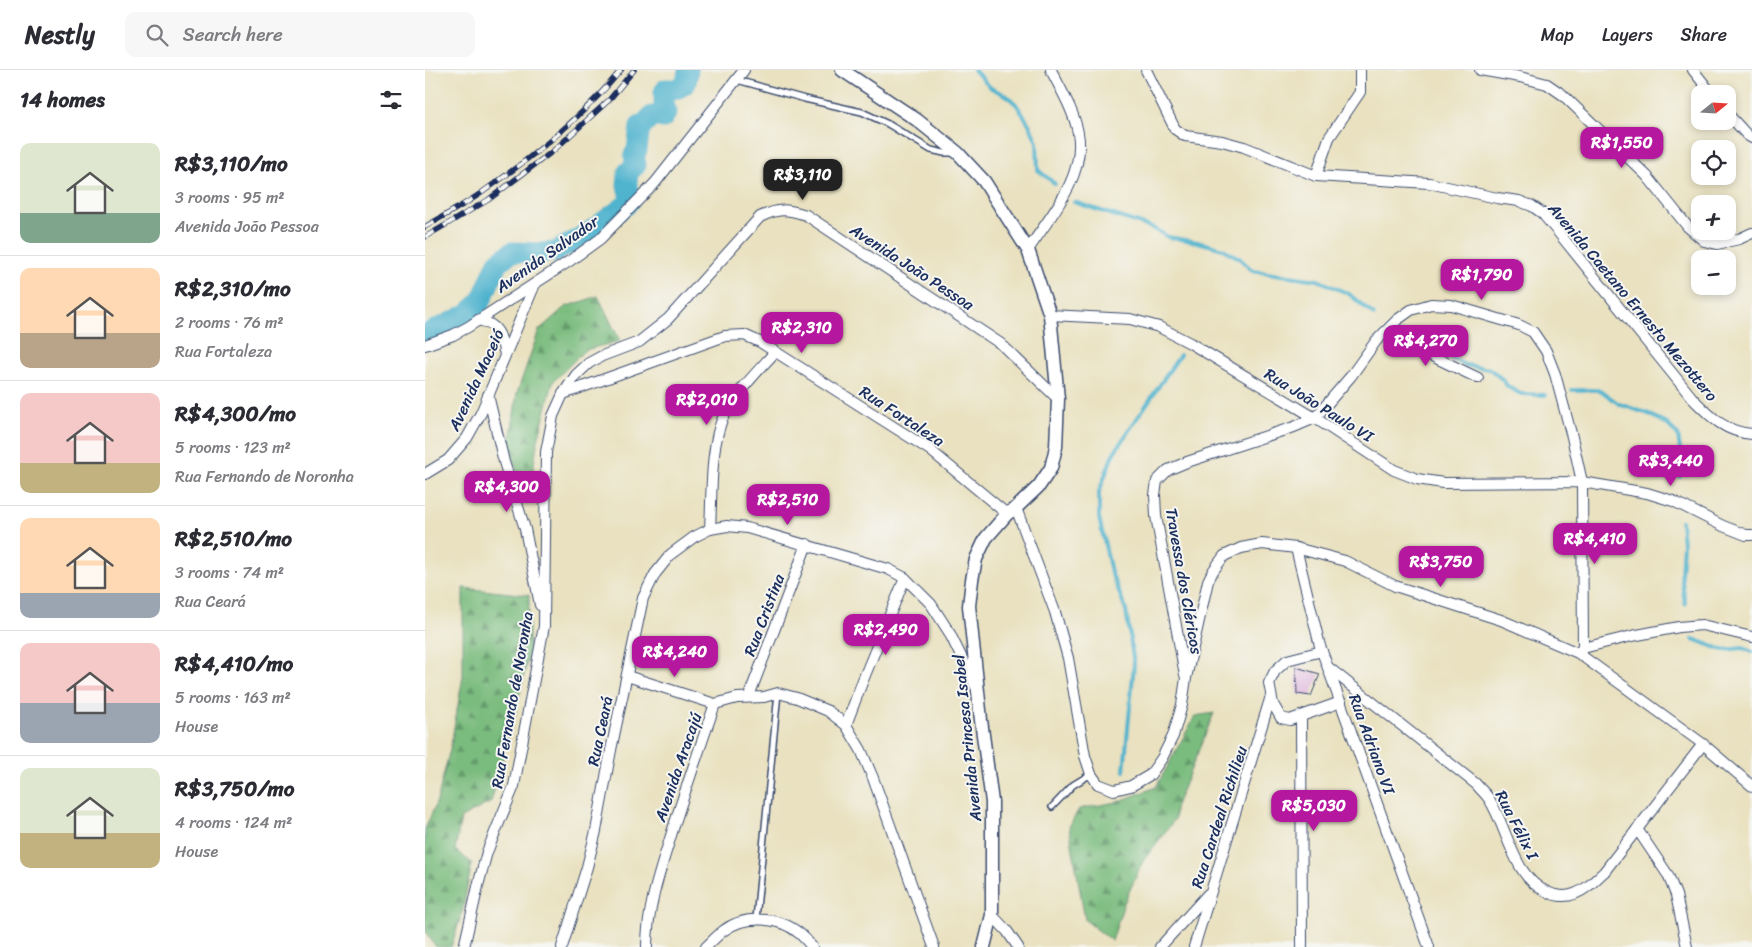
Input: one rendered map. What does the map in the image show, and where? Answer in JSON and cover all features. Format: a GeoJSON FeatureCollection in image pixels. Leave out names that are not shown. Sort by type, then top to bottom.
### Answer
{"type":"FeatureCollection","features":[{"type":"Feature","properties":{"kind":"street","name":"Avenida Salvador"},"geometry":{"type":"LineString","coordinates":[[425,346],[453,334],[478,320],[600,239],[655,183],[743,70]]}},
{"type":"Feature","properties":{"kind":"street","name":"Avenida Princesa Isabel"},"geometry":{"type":"LineString","coordinates":[[843,70],[917,120],[958,153],[984,181],[1028,250],[1050,315],[1058,400],[1056,447],[1051,468],[1039,486],[985,538],[976,559],[969,606],[992,802],[992,915],[984,947]]}},
{"type":"Feature","properties":{"kind":"street"},"geometry":{"type":"LineString","coordinates":[[1028,250],[1073,179],[1078,157],[1078,134],[1070,109],[1051,70]]}},
{"type":"Feature","properties":{"kind":"street","name":"Avenida Caetano Ernesto Mezottero"},"geometry":{"type":"LineString","coordinates":[[1146,70],[1175,129],[1185,136],[1244,146],[1316,176],[1429,183],[1519,201],[1532,206],[1542,213],[1558,232],[1693,399],[1715,421],[1733,431],[1752,434]]}},
{"type":"Feature","properties":{"kind":"street"},"geometry":{"type":"LineString","coordinates":[[1316,176],[1329,138],[1360,92],[1360,70]]}},
{"type":"Feature","properties":{"kind":"street"},"geometry":{"type":"LineString","coordinates":[[1480,70],[1547,84],[1563,95],[1647,176],[1689,226],[1704,240],[1717,244],[1739,239],[1752,233]]}},
{"type":"Feature","properties":{"kind":"street"},"geometry":{"type":"LineString","coordinates":[[1693,70],[1705,85]]}},
{"type":"Feature","properties":{"kind":"street"},"geometry":{"type":"LineString","coordinates":[[1736,123],[1752,138]]}},
{"type":"Feature","properties":{"kind":"street","name":"Avenida João Pessoa"},"geometry":{"type":"LineString","coordinates":[[563,394],[576,375],[589,363],[639,342],[669,319],[760,217],[771,211],[786,209],[806,215],[1001,344],[1058,400]]}},
{"type":"Feature","properties":{"kind":"street","name":"Avenida Maceió"},"geometry":{"type":"LineString","coordinates":[[425,474],[448,460],[467,438],[488,395],[535,283]]}},
{"type":"Feature","properties":{"kind":"street"},"geometry":{"type":"LineString","coordinates":[[1315,418],[1384,333],[1411,310],[1431,304],[1451,305],[1519,325],[1533,332],[1546,352],[1555,374],[1582,482],[1581,651]]}},
{"type":"Feature","properties":{"kind":"street","name":"Rua João Paulo VI"},"geometry":{"type":"LineString","coordinates":[[1050,315],[1130,319],[1159,328],[1190,343],[1315,418],[1394,470],[1417,479],[1443,483],[1582,482],[1647,493],[1673,501],[1723,526],[1746,535],[1752,535]]}},
{"type":"Feature","properties":{"kind":"street"},"geometry":{"type":"LineString","coordinates":[[478,320],[489,322],[495,328],[501,338],[505,355]]}},
{"type":"Feature","properties":{"kind":"street"},"geometry":{"type":"LineString","coordinates":[[1384,333],[1478,378]]}},
{"type":"Feature","properties":{"kind":"street","name":"Rua Fortaleza"},"geometry":{"type":"LineString","coordinates":[[563,394],[725,336],[744,335],[761,342],[930,450],[1012,511]]}},
{"type":"Feature","properties":{"kind":"street"},"geometry":{"type":"LineString","coordinates":[[710,529],[715,453],[719,430],[725,413],[775,352]]}},
{"type":"Feature","properties":{"kind":"street","name":"Rua Fernando de Noronha"},"geometry":{"type":"LineString","coordinates":[[464,947],[487,852],[514,786],[544,626],[546,452],[553,416],[563,394]]}},
{"type":"Feature","properties":{"kind":"street"},"geometry":{"type":"LineString","coordinates":[[488,395],[504,462],[525,529],[544,626]]}},
{"type":"Feature","properties":{"kind":"street","name":"Travessa dos Cléricos"},"geometry":{"type":"LineString","coordinates":[[1186,678],[1156,516],[1155,495],[1157,481],[1168,470],[1187,462],[1294,427],[1315,418]]}},
{"type":"Feature","properties":{"kind":"street"},"geometry":{"type":"LineString","coordinates":[[1012,511],[1055,612],[1068,658],[1080,733],[1091,774],[1098,784],[1114,790],[1131,786],[1150,775],[1162,758],[1173,736],[1183,705],[1186,678],[1208,581],[1213,571],[1224,556],[1241,548],[1263,544],[1296,548],[1345,561],[1395,586],[1501,620],[1581,651],[1703,744],[1752,786]]}},
{"type":"Feature","properties":{"kind":"street","name":"Rua Ceará"},"geometry":{"type":"LineString","coordinates":[[562,947],[597,831],[611,750],[643,598],[655,574],[671,554],[694,538],[710,529],[727,526],[747,528],[888,569],[905,578],[931,604],[949,632],[978,692]]}},
{"type":"Feature","properties":{"kind":"street","name":"Rua Cristina"},"geometry":{"type":"LineString","coordinates":[[749,696],[807,544]]}},
{"type":"Feature","properties":{"kind":"street","name":"Rua Adriano VI"},"geometry":{"type":"LineString","coordinates":[[1296,548],[1322,651],[1429,947]]}},
{"type":"Feature","properties":{"kind":"street"},"geometry":{"type":"LineString","coordinates":[[846,725],[905,578]]}},
{"type":"Feature","properties":{"kind":"street"},"geometry":{"type":"LineString","coordinates":[[1581,651],[1632,636],[1679,627],[1702,625],[1752,637]]}},
{"type":"Feature","properties":{"kind":"street"},"geometry":{"type":"LineString","coordinates":[[1322,651],[1287,660],[1275,671],[1269,683],[1273,704],[1281,718],[1290,720],[1341,702]]}},
{"type":"Feature","properties":{"kind":"street","name":"Rua Félix I"},"geometry":{"type":"LineString","coordinates":[[1329,668],[1476,784],[1489,798],[1515,856],[1526,875],[1539,889],[1555,896],[1571,896],[1587,888],[1604,872],[1703,744]]}},
{"type":"Feature","properties":{"kind":"street"},"geometry":{"type":"LineString","coordinates":[[627,676],[715,704]]}},
{"type":"Feature","properties":{"kind":"street","name":"Avenida Aracajú"},"geometry":{"type":"LineString","coordinates":[[647,947],[649,914],[656,884],[682,799],[715,704],[749,696],[764,697],[778,693],[797,698],[828,711],[846,725],[861,750],[873,778],[934,947]]}},
{"type":"Feature","properties":{"kind":"street","name":"Rua Cardeal Richilieu"},"geometry":{"type":"LineString","coordinates":[[1194,947],[1252,765],[1271,696]]}},
{"type":"Feature","properties":{"kind":"street"},"geometry":{"type":"LineString","coordinates":[[1301,716],[1302,947]]}},
{"type":"Feature","properties":{"kind":"street"},"geometry":{"type":"LineString","coordinates":[[1637,829],[1668,875],[1676,895],[1687,947]]}},
{"type":"Feature","properties":{"kind":"street"},"geometry":{"type":"LineString","coordinates":[[1161,947],[1210,892]]}},
{"type":"Feature","properties":{"kind":"street"},"geometry":{"type":"LineString","coordinates":[[992,915],[1019,947]]}},
{"type":"Feature","properties":{"kind":"street"},"geometry":{"type":"LineString","coordinates":[[706,947],[724,930],[741,922],[756,919],[778,922],[798,932],[812,947]]}},
{"type":"Feature","properties":{"kind":"lane"},"geometry":{"type":"LineString","coordinates":[[737,79],[805,99],[862,112],[888,124],[931,150],[944,153],[958,153]]}},
{"type":"Feature","properties":{"kind":"lane"},"geometry":{"type":"LineString","coordinates":[[756,919],[778,693]]}},
{"type":"Feature","properties":{"kind":"lane"},"geometry":{"type":"LineString","coordinates":[[1052,807],[1073,784],[1091,774]]}},
{"type":"Feature","properties":{"kind":"green space"},"geometry":{"type":"Polygon","coordinates":[[[598,296],[620,341],[585,350],[553,382],[537,444],[528,504],[509,448],[517,393],[539,330],[565,307],[598,296]]]}},
{"type":"Feature","properties":{"kind":"green space"},"geometry":{"type":"Polygon","coordinates":[[[463,588],[529,595],[529,653],[515,715],[491,802],[461,818],[455,850],[472,863],[462,913],[451,947],[436,947],[425,931],[425,829],[437,801],[451,745],[463,676],[463,588]]]}},
{"type":"Feature","properties":{"kind":"green space"},"geometry":{"type":"Polygon","coordinates":[[[1214,713],[1175,808],[1175,819],[1143,861],[1124,903],[1112,941],[1085,920],[1069,827],[1079,809],[1117,802],[1156,787],[1195,716],[1214,713]]]}},
{"type":"Feature","properties":{"kind":"building"},"geometry":{"type":"Polygon","coordinates":[[[1296,667],[1320,674],[1311,696],[1297,694],[1296,667]]]}},
{"type":"Feature","properties":{"kind":"waterway"},"geometry":{"type":"LineString","coordinates":[[425,335],[468,314],[481,301],[498,262],[512,252],[555,252],[591,231],[626,205],[630,198],[627,185],[628,172],[636,165],[634,155],[637,150],[640,126],[652,116],[663,118],[667,112],[664,105],[664,92],[666,89],[677,89],[686,83],[688,70]]}},
{"type":"Feature","properties":{"kind":"waterway"},"geometry":{"type":"LineString","coordinates":[[974,70],[991,88],[1006,95],[1016,104],[1029,124],[1037,142],[1038,170],[1055,184]]}},
{"type":"Feature","properties":{"kind":"waterway"},"geometry":{"type":"LineString","coordinates":[[1074,202],[1153,228],[1168,237],[1198,242],[1223,249],[1239,258],[1253,271],[1318,280],[1349,294],[1374,315]]}},
{"type":"Feature","properties":{"kind":"waterway"},"geometry":{"type":"LineString","coordinates":[[1403,333],[1435,346],[1446,356],[1465,365],[1490,369],[1508,387],[1521,394],[1545,395]]}},
{"type":"Feature","properties":{"kind":"waterway"},"geometry":{"type":"LineString","coordinates":[[1124,771],[1134,664],[1126,610],[1111,572],[1099,518],[1099,492],[1113,454],[1180,355]]}},
{"type":"Feature","properties":{"kind":"waterway"},"geometry":{"type":"LineString","coordinates":[[1572,390],[1600,390],[1619,404],[1649,414],[1667,424],[1678,435],[1680,477]]}},
{"type":"Feature","properties":{"kind":"waterway"},"geometry":{"type":"LineString","coordinates":[[1681,521],[1683,544],[1681,574],[1685,604]]}},
{"type":"Feature","properties":{"kind":"waterway"},"geometry":{"type":"LineString","coordinates":[[1693,639],[1723,650],[1743,648],[1752,652]]}},
{"type":"Feature","properties":{"kind":"railway"},"geometry":{"type":"LineString","coordinates":[[425,227],[477,196],[539,150],[591,104],[621,70]]}},
{"type":"Feature","properties":{"kind":"railway"},"geometry":{"type":"LineString","coordinates":[[425,237],[488,200],[553,151],[609,100],[634,70]]}}]}
